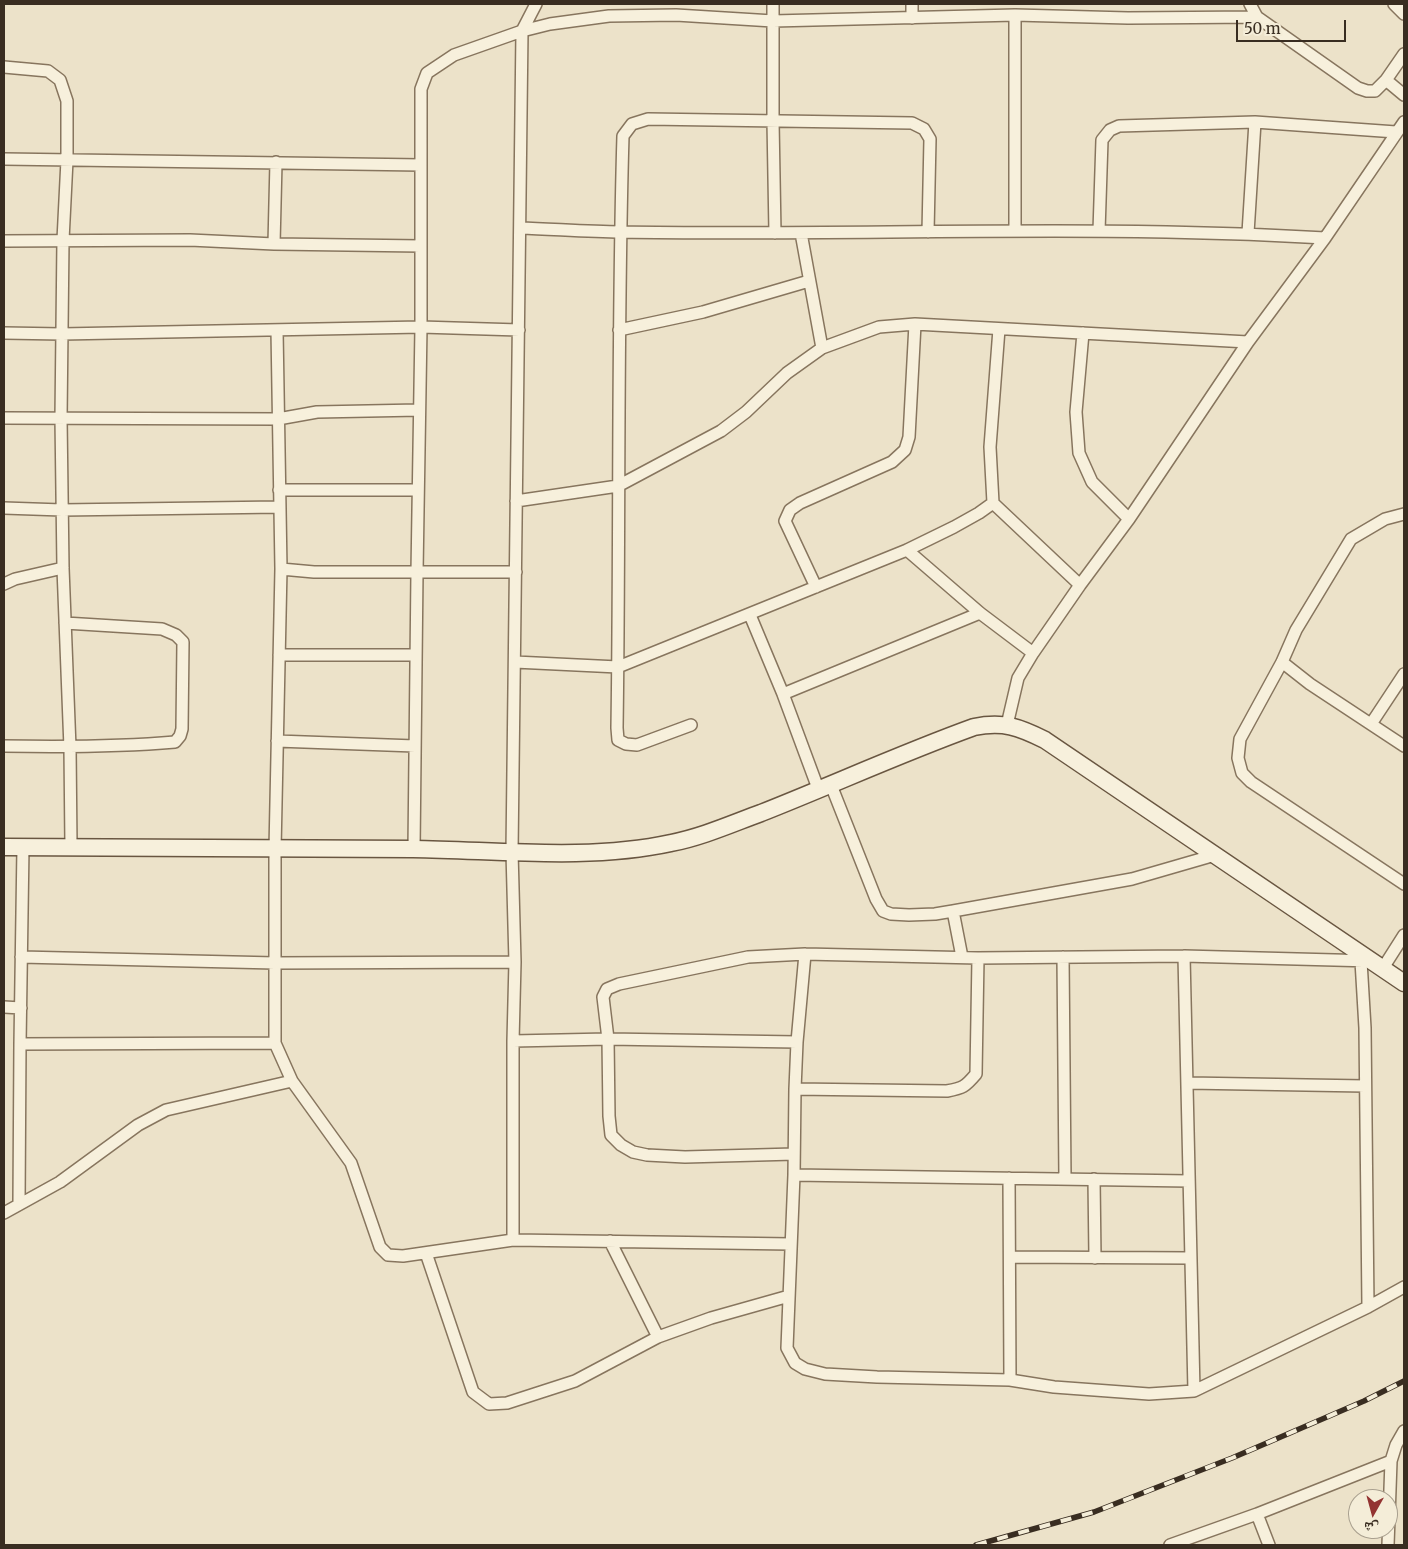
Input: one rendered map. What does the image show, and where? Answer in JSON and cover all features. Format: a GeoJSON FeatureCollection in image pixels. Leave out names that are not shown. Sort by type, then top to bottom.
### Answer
{"type":"FeatureCollection","features":[{"type":"Feature","properties":{"kind":"main road"},"geometry":{"type":"LineString","coordinates":[[4,847],[71,846],[512,852],[600,852],[641,849],[674,843],[704,834],[825,788],[974,727],[1007,725],[1045,740],[1404,983]]}},
{"type":"Feature","properties":{"kind":"street"},"geometry":{"type":"LineString","coordinates":[[513,1240],[515,962],[512,852],[522,31],[536,4]]}},
{"type":"Feature","properties":{"kind":"street"},"geometry":{"type":"LineString","coordinates":[[773,4],[775,233]]}},
{"type":"Feature","properties":{"kind":"street"},"geometry":{"type":"LineString","coordinates":[[912,4],[912,18]]}},
{"type":"Feature","properties":{"kind":"street"},"geometry":{"type":"LineString","coordinates":[[1250,4],[1257,17],[1358,88],[1366,91],[1375,91],[1386,80],[1404,54]]}},
{"type":"Feature","properties":{"kind":"street"},"geometry":{"type":"LineString","coordinates":[[1394,4],[1404,14]]}},
{"type":"Feature","properties":{"kind":"street"},"geometry":{"type":"LineString","coordinates":[[414,850],[416,572],[421,327],[421,90],[428,73],[454,55],[522,31],[550,24],[609,16],[676,15],[773,20],[1014,16],[1128,18],[1257,17]]}},
{"type":"Feature","properties":{"kind":"street"},"geometry":{"type":"LineString","coordinates":[[1014,16],[1015,230]]}},
{"type":"Feature","properties":{"kind":"street"},"geometry":{"type":"LineString","coordinates":[[4,66],[48,71],[60,80],[68,101],[63,240],[61,418],[63,568],[70,748],[71,846]]}},
{"type":"Feature","properties":{"kind":"street"},"geometry":{"type":"LineString","coordinates":[[1386,80],[1404,95]]}},
{"type":"Feature","properties":{"kind":"street"},"geometry":{"type":"LineString","coordinates":[[691,725],[637,745],[626,744],[618,740],[619,330],[622,136],[632,124],[648,119],[912,123],[924,129],[930,139],[928,232]]}},
{"type":"Feature","properties":{"kind":"street"},"geometry":{"type":"LineString","coordinates":[[1099,231],[1102,140],[1110,130],[1119,126],[1255,122],[1396,132]]}},
{"type":"Feature","properties":{"kind":"street"},"geometry":{"type":"LineString","coordinates":[[1248,233],[1255,122]]}},
{"type":"Feature","properties":{"kind":"street"},"geometry":{"type":"LineString","coordinates":[[1007,725],[1018,678],[1033,653],[1129,519],[1248,342],[1325,238],[1404,122]]}},
{"type":"Feature","properties":{"kind":"street"},"geometry":{"type":"LineString","coordinates":[[4,159],[421,165]]}},
{"type":"Feature","properties":{"kind":"street"},"geometry":{"type":"LineString","coordinates":[[274,244],[276,162]]}},
{"type":"Feature","properties":{"kind":"street"},"geometry":{"type":"LineString","coordinates":[[520,228],[620,232],[775,233],[1015,230],[1099,231],[1248,233],[1325,238]]}},
{"type":"Feature","properties":{"kind":"street"},"geometry":{"type":"LineString","coordinates":[[801,233],[822,348]]}},
{"type":"Feature","properties":{"kind":"street"},"geometry":{"type":"LineString","coordinates":[[4,241],[190,240],[274,244],[421,246]]}},
{"type":"Feature","properties":{"kind":"street"},"geometry":{"type":"LineString","coordinates":[[619,330],[703,312],[809,281]]}},
{"type":"Feature","properties":{"kind":"street"},"geometry":{"type":"LineString","coordinates":[[516,501],[618,486],[721,431],[746,412],[787,373],[822,348],[879,327],[914,324],[1248,342]]}},
{"type":"Feature","properties":{"kind":"street"},"geometry":{"type":"LineString","coordinates":[[816,587],[785,522],[790,510],[800,503],[892,462],[905,450],[909,437],[914,324]]}},
{"type":"Feature","properties":{"kind":"street"},"geometry":{"type":"LineString","coordinates":[[4,333],[62,334],[421,327],[519,330]]}},
{"type":"Feature","properties":{"kind":"street"},"geometry":{"type":"LineString","coordinates":[[999,329],[990,447],[993,503],[1080,585]]}},
{"type":"Feature","properties":{"kind":"street"},"geometry":{"type":"LineString","coordinates":[[277,330],[281,569],[275,849],[275,1043],[292,1081],[351,1164],[380,1247],[388,1255],[403,1256],[513,1240],[791,1244]]}},
{"type":"Feature","properties":{"kind":"street"},"geometry":{"type":"LineString","coordinates":[[1082,333],[1076,412],[1079,453],[1092,482],[1129,519]]}},
{"type":"Feature","properties":{"kind":"street"},"geometry":{"type":"LineString","coordinates":[[4,418],[278,419],[317,412],[419,410]]}},
{"type":"Feature","properties":{"kind":"street"},"geometry":{"type":"LineString","coordinates":[[279,490],[418,490]]}},
{"type":"Feature","properties":{"kind":"street"},"geometry":{"type":"LineString","coordinates":[[514,662],[618,667],[907,550],[954,527],[993,503]]}},
{"type":"Feature","properties":{"kind":"street"},"geometry":{"type":"LineString","coordinates":[[4,508],[62,510],[279,507]]}},
{"type":"Feature","properties":{"kind":"street"},"geometry":{"type":"LineString","coordinates":[[1404,514],[1386,519],[1351,539],[1296,630],[1282,662],[1240,739],[1238,758],[1242,773],[1251,782],[1404,884]]}},
{"type":"Feature","properties":{"kind":"street"},"geometry":{"type":"LineString","coordinates":[[907,550],[980,613],[1033,653]]}},
{"type":"Feature","properties":{"kind":"street"},"geometry":{"type":"LineString","coordinates":[[4,584],[15,579],[63,568]]}},
{"type":"Feature","properties":{"kind":"street"},"geometry":{"type":"LineString","coordinates":[[281,569],[314,572],[516,572]]}},
{"type":"Feature","properties":{"kind":"street"},"geometry":{"type":"LineString","coordinates":[[784,694],[980,613]]}},
{"type":"Feature","properties":{"kind":"street"},"geometry":{"type":"LineString","coordinates":[[750,615],[825,788],[883,911],[892,914],[909,915],[953,911],[1132,879],[1215,855]]}},
{"type":"Feature","properties":{"kind":"street"},"geometry":{"type":"LineString","coordinates":[[4,746],[70,748],[174,742],[180,736],[182,729],[183,642],[176,635],[162,629],[65,622]]}},
{"type":"Feature","properties":{"kind":"street"},"geometry":{"type":"LineString","coordinates":[[279,655],[416,655]]}},
{"type":"Feature","properties":{"kind":"street"},"geometry":{"type":"LineString","coordinates":[[1282,662],[1310,684],[1404,746]]}},
{"type":"Feature","properties":{"kind":"street"},"geometry":{"type":"LineString","coordinates":[[1371,724],[1404,674]]}},
{"type":"Feature","properties":{"kind":"street"},"geometry":{"type":"LineString","coordinates":[[277,741],[415,746]]}},
{"type":"Feature","properties":{"kind":"street"},"geometry":{"type":"LineString","coordinates":[[19,1204],[23,847]]}},
{"type":"Feature","properties":{"kind":"street"},"geometry":{"type":"LineString","coordinates":[[953,911],[962,958]]}},
{"type":"Feature","properties":{"kind":"street"},"geometry":{"type":"LineString","coordinates":[[1368,1307],[1365,1028],[1372,963],[1404,935]]}},
{"type":"Feature","properties":{"kind":"street"},"geometry":{"type":"LineString","coordinates":[[794,1154],[685,1157],[647,1155],[633,1152],[621,1145],[610,1135],[608,1116],[608,1039],[603,997],[607,990],[619,984],[748,957],[805,954],[962,958],[1184,956],[1372,963]]}},
{"type":"Feature","properties":{"kind":"street"},"geometry":{"type":"LineString","coordinates":[[805,954],[794,1089],[794,1175],[787,1348],[795,1363],[825,1374],[1010,1380],[1054,1387],[1149,1394],[1194,1391],[1368,1307],[1404,1287]]}},
{"type":"Feature","properties":{"kind":"street"},"geometry":{"type":"LineString","coordinates":[[1184,956],[1194,1391]]}},
{"type":"Feature","properties":{"kind":"street"},"geometry":{"type":"LineString","coordinates":[[21,957],[275,963],[515,962]]}},
{"type":"Feature","properties":{"kind":"street"},"geometry":{"type":"LineString","coordinates":[[1063,957],[1065,1179]]}},
{"type":"Feature","properties":{"kind":"street"},"geometry":{"type":"LineString","coordinates":[[794,1089],[947,1091],[960,1089],[966,1085],[976,1074],[978,958]]}},
{"type":"Feature","properties":{"kind":"street"},"geometry":{"type":"LineString","coordinates":[[4,1007],[21,1008]]}},
{"type":"Feature","properties":{"kind":"street"},"geometry":{"type":"LineString","coordinates":[[513,1041],[608,1039],[797,1042]]}},
{"type":"Feature","properties":{"kind":"street"},"geometry":{"type":"LineString","coordinates":[[20,1044],[275,1043]]}},
{"type":"Feature","properties":{"kind":"street"},"geometry":{"type":"LineString","coordinates":[[4,1213],[60,1182],[138,1125],[166,1110],[292,1081]]}},
{"type":"Feature","properties":{"kind":"street"},"geometry":{"type":"LineString","coordinates":[[1188,1083],[1365,1086]]}},
{"type":"Feature","properties":{"kind":"street"},"geometry":{"type":"LineString","coordinates":[[794,1175],[1189,1181]]}},
{"type":"Feature","properties":{"kind":"street"},"geometry":{"type":"LineString","coordinates":[[1009,1178],[1010,1380]]}},
{"type":"Feature","properties":{"kind":"street"},"geometry":{"type":"LineString","coordinates":[[1094,1180],[1095,1258]]}},
{"type":"Feature","properties":{"kind":"street"},"geometry":{"type":"LineString","coordinates":[[610,1242],[658,1336]]}},
{"type":"Feature","properties":{"kind":"street"},"geometry":{"type":"LineString","coordinates":[[426,1253],[473,1392],[489,1404],[507,1403],[576,1381],[658,1336],[711,1318],[789,1296]]}},
{"type":"Feature","properties":{"kind":"street"},"geometry":{"type":"LineString","coordinates":[[1010,1257],[1190,1258]]}},
{"type":"Feature","properties":{"kind":"street"},"geometry":{"type":"LineString","coordinates":[[1388,1545],[1391,1461],[1396,1445],[1404,1431]]}},
{"type":"Feature","properties":{"kind":"street"},"geometry":{"type":"LineString","coordinates":[[1171,1545],[1257,1514],[1391,1461]]}},
{"type":"Feature","properties":{"kind":"street"},"geometry":{"type":"LineString","coordinates":[[1257,1514],[1269,1545]]}},
{"type":"Feature","properties":{"kind":"railway"},"geometry":{"type":"LineString","coordinates":[[976,1545],[1094,1512],[1232,1458],[1364,1401],[1404,1381]]}}]}
